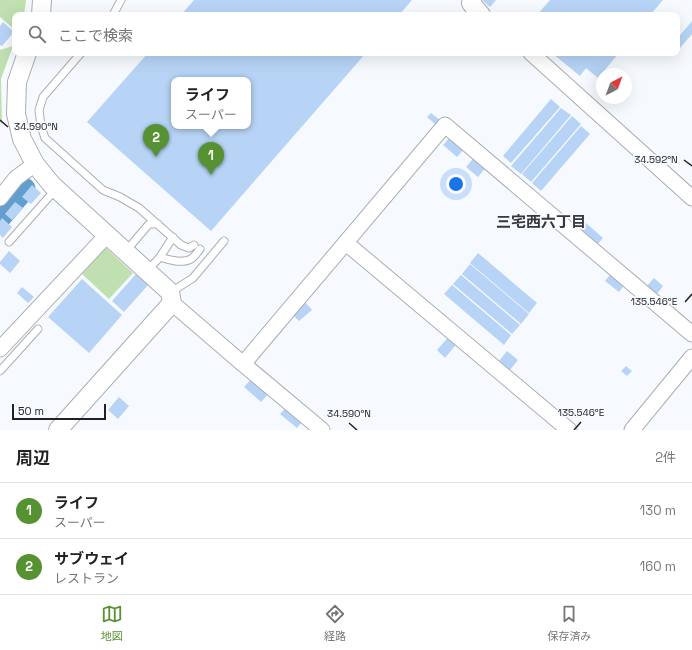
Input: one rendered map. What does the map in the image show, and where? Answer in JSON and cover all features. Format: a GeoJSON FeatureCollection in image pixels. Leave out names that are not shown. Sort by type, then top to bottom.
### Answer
{"type":"FeatureCollection","features":[{"type":"Feature","properties":{"kind":"street"},"geometry":{"type":"LineString","coordinates":[[41,12],[42,0]]}},
{"type":"Feature","properties":{"kind":"street"},"geometry":{"type":"LineString","coordinates":[[472,0],[471,3],[478,12]]}},
{"type":"Feature","properties":{"kind":"street"},"geometry":{"type":"LineString","coordinates":[[26,56],[17,82],[16,114],[22,138],[35,164],[56,189],[126,251],[147,271],[171,298],[244,364],[322,430]]}},
{"type":"Feature","properties":{"kind":"street"},"geometry":{"type":"LineString","coordinates":[[534,56],[692,198]]}},
{"type":"Feature","properties":{"kind":"street"},"geometry":{"type":"LineString","coordinates":[[244,364],[445,125],[692,334]]}},
{"type":"Feature","properties":{"kind":"street"},"geometry":{"type":"LineString","coordinates":[[0,198],[16,178],[35,164]]}},
{"type":"Feature","properties":{"kind":"street"},"geometry":{"type":"LineString","coordinates":[[0,349],[108,234]]}},
{"type":"Feature","properties":{"kind":"street"},"geometry":{"type":"LineString","coordinates":[[346,243],[569,430]]}},
{"type":"Feature","properties":{"kind":"street"},"geometry":{"type":"LineString","coordinates":[[58,430],[171,298]]}},
{"type":"Feature","properties":{"kind":"street"},"geometry":{"type":"LineString","coordinates":[[632,430],[692,357]]}},
{"type":"Feature","properties":{"kind":"lane"},"geometry":{"type":"LineString","coordinates":[[115,12],[121,0]]}},
{"type":"Feature","properties":{"kind":"lane"},"geometry":{"type":"LineString","coordinates":[[78,56],[43,97],[39,110],[41,126],[45,138],[103,190],[120,197],[139,208],[181,245],[189,248],[197,247],[191,259],[184,262],[160,257]]}},
{"type":"Feature","properties":{"kind":"lane"},"geometry":{"type":"LineString","coordinates":[[9,242],[56,189]]}},
{"type":"Feature","properties":{"kind":"lane"},"geometry":{"type":"LineString","coordinates":[[126,251],[150,224],[158,224]]}},
{"type":"Feature","properties":{"kind":"lane"},"geometry":{"type":"LineString","coordinates":[[147,271],[160,257],[172,237]]}},
{"type":"Feature","properties":{"kind":"lane"},"geometry":{"type":"LineString","coordinates":[[171,298],[193,278],[224,241]]}},
{"type":"Feature","properties":{"kind":"lane"},"geometry":{"type":"LineString","coordinates":[[0,371],[38,328]]}},
{"type":"Feature","properties":{"kind":"green space"},"geometry":{"type":"Polygon","coordinates":[[[0,0],[26,0],[24,12],[12,12],[12,27],[0,17],[0,0]]]}},
{"type":"Feature","properties":{"kind":"green space"},"geometry":{"type":"Polygon","coordinates":[[[12,46],[1,79],[2,124],[0,122],[0,50],[12,46]]]}},
{"type":"Feature","properties":{"kind":"green space"},"geometry":{"type":"Polygon","coordinates":[[[106,248],[133,273],[109,299],[82,274],[106,248]]]}},
{"type":"Feature","properties":{"kind":"building"},"geometry":{"type":"Polygon","coordinates":[[[194,0],[412,0],[402,12],[184,12],[194,0]]]}},
{"type":"Feature","properties":{"kind":"building"},"geometry":{"type":"Polygon","coordinates":[[[482,0],[496,0],[490,7],[482,0]]]}},
{"type":"Feature","properties":{"kind":"building"},"geometry":{"type":"Polygon","coordinates":[[[550,0],[663,0],[653,12],[540,12],[550,0]]]}},
{"type":"Feature","properties":{"kind":"building"},"geometry":{"type":"Polygon","coordinates":[[[692,21],[692,34],[680,48],[680,35],[692,21]]]}},
{"type":"Feature","properties":{"kind":"building"},"geometry":{"type":"Polygon","coordinates":[[[3,22],[12,30],[12,34],[2,46],[0,45],[0,26],[3,22]]]}},
{"type":"Feature","properties":{"kind":"building"},"geometry":{"type":"Polygon","coordinates":[[[145,56],[363,56],[211,231],[87,122],[145,56]]]}},
{"type":"Feature","properties":{"kind":"building"},"geometry":{"type":"Polygon","coordinates":[[[556,56],[616,56],[606,68],[596,68],[596,76],[586,68],[580,76],[556,56]]]}},
{"type":"Feature","properties":{"kind":"building"},"geometry":{"type":"Polygon","coordinates":[[[551,99],[560,107],[511,163],[503,156],[551,99]]]}},
{"type":"Feature","properties":{"kind":"building"},"geometry":{"type":"Polygon","coordinates":[[[561,108],[571,115],[521,174],[511,166],[561,108]]]}},
{"type":"Feature","properties":{"kind":"building"},"geometry":{"type":"Polygon","coordinates":[[[431,113],[440,120],[436,125],[427,117],[431,113]]]}},
{"type":"Feature","properties":{"kind":"building"},"geometry":{"type":"Polygon","coordinates":[[[572,116],[581,124],[531,182],[522,174],[572,116]]]}},
{"type":"Feature","properties":{"kind":"building"},"geometry":{"type":"Polygon","coordinates":[[[581,126],[590,134],[541,191],[532,183],[581,126]]]}},
{"type":"Feature","properties":{"kind":"building"},"geometry":{"type":"Polygon","coordinates":[[[453,134],[467,146],[457,157],[443,145],[453,134]]]}},
{"type":"Feature","properties":{"kind":"building"},"geometry":{"type":"Polygon","coordinates":[[[476,155],[488,165],[478,177],[466,167],[476,155]]]}},
{"type":"Feature","properties":{"kind":"building"},"geometry":{"type":"Polygon","coordinates":[[[32,185],[41,193],[31,204],[22,197],[32,185]]]}},
{"type":"Feature","properties":{"kind":"building"},"geometry":{"type":"Polygon","coordinates":[[[15,202],[23,208],[12,220],[5,214],[15,202]]]}},
{"type":"Feature","properties":{"kind":"building"},"geometry":{"type":"Polygon","coordinates":[[[2,218],[12,227],[3,238],[0,235],[0,221],[2,218]]]}},
{"type":"Feature","properties":{"kind":"building"},"geometry":{"type":"Polygon","coordinates":[[[586,223],[603,238],[596,246],[579,231],[586,223]]]}},
{"type":"Feature","properties":{"kind":"building"},"geometry":{"type":"Polygon","coordinates":[[[9,251],[20,261],[10,273],[0,264],[9,251]]]}},
{"type":"Feature","properties":{"kind":"building"},"geometry":{"type":"Polygon","coordinates":[[[478,253],[537,303],[529,313],[470,263],[478,253]]]}},
{"type":"Feature","properties":{"kind":"building"},"geometry":{"type":"Polygon","coordinates":[[[470,264],[529,314],[521,324],[462,274],[470,264]]]}},
{"type":"Feature","properties":{"kind":"building"},"geometry":{"type":"Polygon","coordinates":[[[613,271],[627,282],[619,292],[605,281],[613,271]]]}},
{"type":"Feature","properties":{"kind":"building"},"geometry":{"type":"Polygon","coordinates":[[[136,274],[148,285],[124,312],[112,301],[136,274]]]}},
{"type":"Feature","properties":{"kind":"building"},"geometry":{"type":"Polygon","coordinates":[[[461,275],[520,325],[512,334],[453,284],[461,275]]]}},
{"type":"Feature","properties":{"kind":"building"},"geometry":{"type":"Polygon","coordinates":[[[654,278],[663,286],[657,294],[647,286],[654,278]]]}},
{"type":"Feature","properties":{"kind":"building"},"geometry":{"type":"Polygon","coordinates":[[[82,279],[122,315],[89,353],[48,317],[82,279]]]}},
{"type":"Feature","properties":{"kind":"building"},"geometry":{"type":"Polygon","coordinates":[[[452,285],[511,335],[504,345],[444,294],[452,285]]]}},
{"type":"Feature","properties":{"kind":"building"},"geometry":{"type":"Polygon","coordinates":[[[22,287],[34,297],[28,303],[17,293],[22,287]]]}},
{"type":"Feature","properties":{"kind":"building"},"geometry":{"type":"Polygon","coordinates":[[[304,301],[312,310],[299,321],[291,313],[304,301]]]}},
{"type":"Feature","properties":{"kind":"building"},"geometry":{"type":"Polygon","coordinates":[[[452,333],[460,340],[445,358],[437,350],[452,333]]]}},
{"type":"Feature","properties":{"kind":"building"},"geometry":{"type":"Polygon","coordinates":[[[507,351],[518,360],[510,370],[499,361],[507,351]]]}},
{"type":"Feature","properties":{"kind":"building"},"geometry":{"type":"Polygon","coordinates":[[[626,366],[632,371],[627,376],[621,371],[626,366]]]}},
{"type":"Feature","properties":{"kind":"building"},"geometry":{"type":"Polygon","coordinates":[[[254,376],[271,391],[261,402],[244,387],[254,376]]]}},
{"type":"Feature","properties":{"kind":"building"},"geometry":{"type":"Polygon","coordinates":[[[119,397],[129,406],[118,419],[108,410],[119,397]]]}},
{"type":"Feature","properties":{"kind":"building"},"geometry":{"type":"Polygon","coordinates":[[[288,405],[305,418],[297,428],[280,414],[288,405]]]}},
{"type":"Feature","properties":{"kind":"waterway"},"geometry":{"type":"LineString","coordinates":[[0,217],[24,189],[18,185]]}},
{"type":"Feature","properties":{"kind":"place","name":"サブウェイ"},"geometry":{"type":"Point","coordinates":[156,157]}},
{"type":"Feature","properties":{"kind":"place","name":"ライフ"},"geometry":{"type":"Point","coordinates":[211,175]}},
{"type":"Feature","properties":{"kind":"district","name":"三宅西六丁目"},"geometry":{"type":"Point","coordinates":[541,221]}}]}
